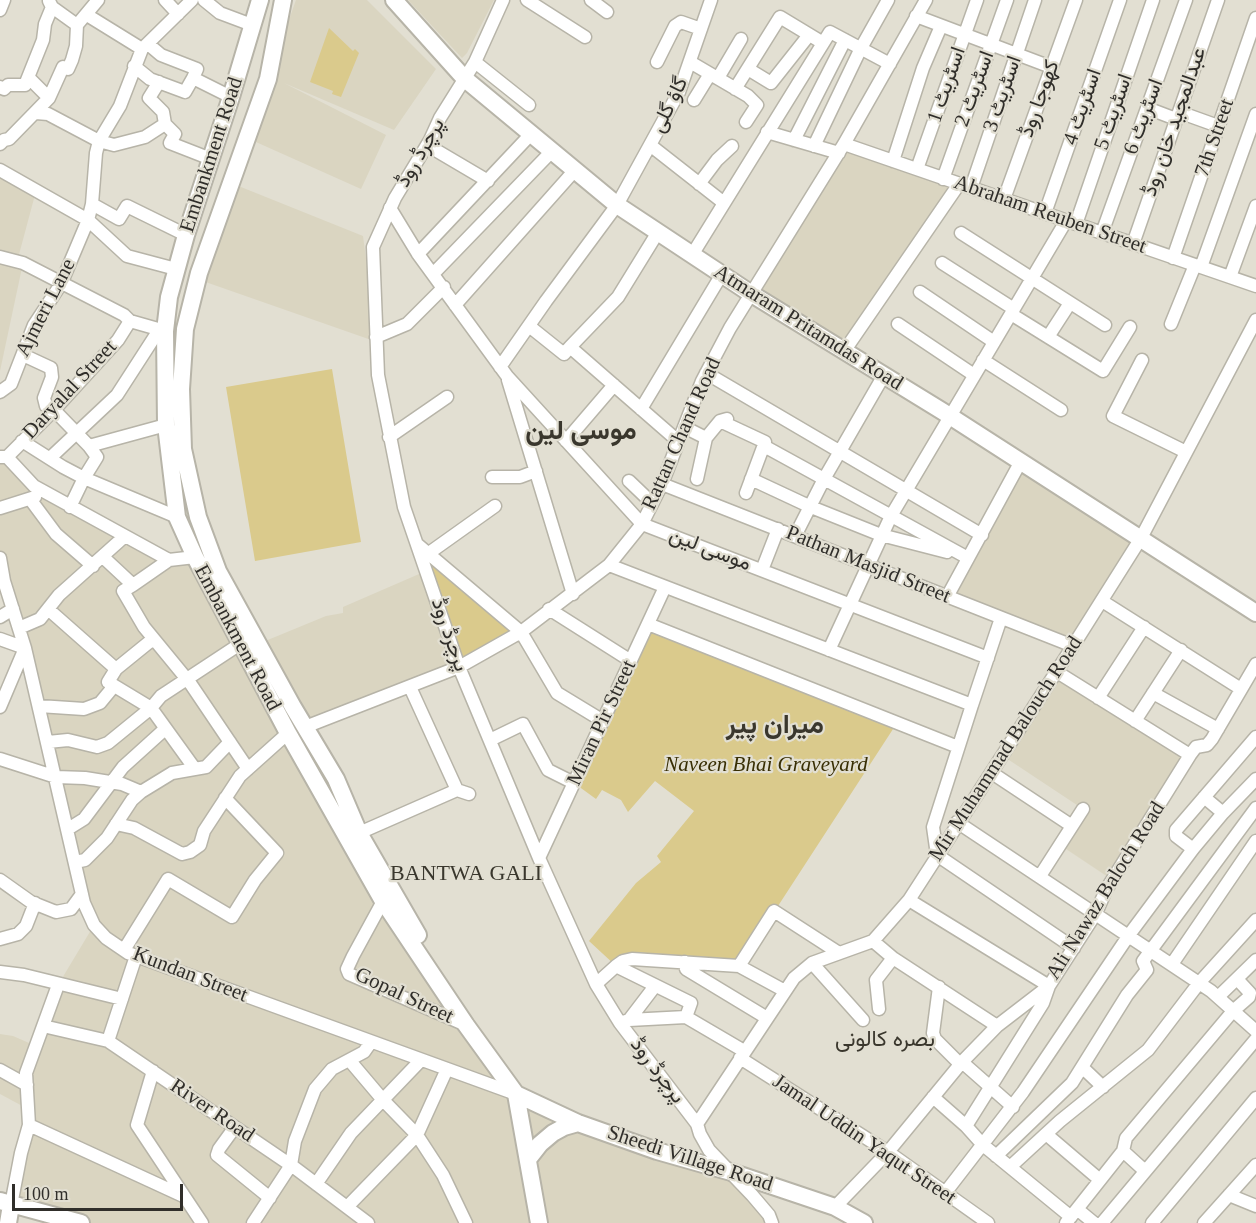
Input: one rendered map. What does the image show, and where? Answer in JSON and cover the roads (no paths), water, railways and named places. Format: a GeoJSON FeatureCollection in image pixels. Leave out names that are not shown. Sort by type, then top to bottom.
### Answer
{"type":"FeatureCollection","features":[{"type":"Feature","properties":{"kind":"main road","name":"Embankment Road"},"geometry":{"type":"LineString","coordinates":[[260,0],[186,235],[162,330],[166,425],[177,517],[240,644],[383,901],[466,1025],[519,1096]]}},
{"type":"Feature","properties":{"kind":"main road","name":"Embankment Road"},"geometry":{"type":"LineString","coordinates":[[283,0],[268,79],[198,273],[185,329],[181,390],[183,449],[198,517],[218,571],[304,727],[336,779],[359,833],[461,1008],[519,1096],[539,1223]]}},
{"type":"Feature","properties":{"kind":"main road","name":"Atmaram Pritamdas Road"},"geometry":{"type":"LineString","coordinates":[[394,0],[465,79],[553,150],[617,206],[1255,611]]}},
{"type":"Feature","properties":{"kind":"main road","name":"Sheedi Village Road"},"geometry":{"type":"LineString","coordinates":[[519,1096],[578,1123],[657,1151],[731,1172],[835,1207],[864,1223]]}},
{"type":"Feature","properties":{"kind":"main road"},"geometry":{"type":"LineString","coordinates":[[529,1158],[540,1143],[553,1133],[564,1126],[578,1123]]}},
{"type":"Feature","properties":{"kind":"main road"},"geometry":{"type":"LineString","coordinates":[[8,1223],[6,1203],[81,1223]]}},
{"type":"Feature","properties":{"kind":"street"},"geometry":{"type":"LineString","coordinates":[[0,10],[4,0]]}},
{"type":"Feature","properties":{"kind":"street"},"geometry":{"type":"LineString","coordinates":[[0,144],[9,139],[49,98],[63,67],[68,69],[72,60],[76,46],[77,25],[98,0]]}},
{"type":"Feature","properties":{"kind":"street"},"geometry":{"type":"LineString","coordinates":[[165,0],[178,14]]}},
{"type":"Feature","properties":{"kind":"street"},"geometry":{"type":"LineString","coordinates":[[99,141],[120,106],[134,66],[145,47],[192,0]]}},
{"type":"Feature","properties":{"kind":"street"},"geometry":{"type":"LineString","coordinates":[[204,0],[220,13],[252,25]]}},
{"type":"Feature","properties":{"kind":"street","name":"پرچرڈ روڈ"},"geometry":{"type":"LineString","coordinates":[[503,0],[475,62],[440,118],[390,208],[373,248],[378,375],[404,507],[459,667],[539,858],[596,984],[697,1124],[709,1150],[769,1215],[772,1223]]}},
{"type":"Feature","properties":{"kind":"street"},"geometry":{"type":"LineString","coordinates":[[527,0],[585,37]]}},
{"type":"Feature","properties":{"kind":"street"},"geometry":{"type":"LineString","coordinates":[[591,0],[607,12]]}},
{"type":"Feature","properties":{"kind":"street","name":"گاؤ گلی"},"geometry":{"type":"LineString","coordinates":[[504,372],[528,326],[617,206],[679,92],[711,0]]}},
{"type":"Feature","properties":{"kind":"street"},"geometry":{"type":"LineString","coordinates":[[814,146],[861,48],[888,0]]}},
{"type":"Feature","properties":{"kind":"street","name":"Rattan Chand Road"},"geometry":{"type":"LineString","coordinates":[[304,727],[459,667],[521,632],[609,565],[642,524],[662,484],[706,373],[750,292],[842,149],[926,0]]}},
{"type":"Feature","properties":{"kind":"street","name":"اسٹریٹ 1"},"geometry":{"type":"LineString","coordinates":[[917,169],[977,0]]}},
{"type":"Feature","properties":{"kind":"street","name":"اسٹریٹ 2"},"geometry":{"type":"LineString","coordinates":[[943,178],[1007,0]]}},
{"type":"Feature","properties":{"kind":"street","name":"اسٹریٹ 3"},"geometry":{"type":"LineString","coordinates":[[845,350],[965,186],[1035,0]]}},
{"type":"Feature","properties":{"kind":"street","name":"کھوجا روڈ"},"geometry":{"type":"LineString","coordinates":[[1004,199],[1076,0]]}},
{"type":"Feature","properties":{"kind":"street","name":"اسٹریٹ 4"},"geometry":{"type":"LineString","coordinates":[[1045,213],[1120,0]]}},
{"type":"Feature","properties":{"kind":"street","name":"اسٹریٹ 5"},"geometry":{"type":"LineString","coordinates":[[829,650],[891,516],[1012,311],[1071,222],[1153,0]]}},
{"type":"Feature","properties":{"kind":"street","name":"اسٹریٹ 6"},"geometry":{"type":"LineString","coordinates":[[1102,233],[1186,0]]}},
{"type":"Feature","properties":{"kind":"street","name":"عبدالمجید خان روڈ"},"geometry":{"type":"LineString","coordinates":[[1133,243],[1218,0]]}},
{"type":"Feature","properties":{"kind":"street"},"geometry":{"type":"LineString","coordinates":[[0,87],[4,89],[8,85],[25,85],[43,40],[51,4],[77,25]]}},
{"type":"Feature","properties":{"kind":"street"},"geometry":{"type":"LineString","coordinates":[[87,15],[161,55],[197,69],[185,92],[150,79],[134,66]]}},
{"type":"Feature","properties":{"kind":"street"},"geometry":{"type":"LineString","coordinates":[[916,16],[1051,67]]}},
{"type":"Feature","properties":{"kind":"street"},"geometry":{"type":"LineString","coordinates":[[735,89],[780,17],[823,43]]}},
{"type":"Feature","properties":{"kind":"street","name":"7th Street"},"geometry":{"type":"LineString","coordinates":[[1173,258],[1256,18]]}},
{"type":"Feature","properties":{"kind":"street"},"geometry":{"type":"LineString","coordinates":[[657,62],[675,26],[681,22],[701,30]]}},
{"type":"Feature","properties":{"kind":"street"},"geometry":{"type":"LineString","coordinates":[[893,161],[923,68],[941,26]]}},
{"type":"Feature","properties":{"kind":"street"},"geometry":{"type":"LineString","coordinates":[[692,255],[830,32],[890,64]]}},
{"type":"Feature","properties":{"kind":"street"},"geometry":{"type":"LineString","coordinates":[[748,69],[771,82],[809,35]]}},
{"type":"Feature","properties":{"kind":"street"},"geometry":{"type":"LineString","coordinates":[[694,100],[741,39]]}},
{"type":"Feature","properties":{"kind":"street"},"geometry":{"type":"LineString","coordinates":[[794,140],[845,40]]}},
{"type":"Feature","properties":{"kind":"street"},"geometry":{"type":"LineString","coordinates":[[475,62],[529,105]]}},
{"type":"Feature","properties":{"kind":"street"},"geometry":{"type":"LineString","coordinates":[[690,62],[757,105],[746,122]]}},
{"type":"Feature","properties":{"kind":"street"},"geometry":{"type":"LineString","coordinates":[[29,78],[49,98]]}},
{"type":"Feature","properties":{"kind":"street"},"geometry":{"type":"LineString","coordinates":[[193,78],[231,97]]}},
{"type":"Feature","properties":{"kind":"street"},"geometry":{"type":"LineString","coordinates":[[159,82],[150,98],[163,112],[165,124],[175,134],[170,143],[211,159]]}},
{"type":"Feature","properties":{"kind":"street"},"geometry":{"type":"LineString","coordinates":[[1147,108],[1218,126]]}},
{"type":"Feature","properties":{"kind":"street"},"geometry":{"type":"LineString","coordinates":[[36,113],[42,112],[55,116],[99,141],[114,145],[145,137],[165,124]]}},
{"type":"Feature","properties":{"kind":"street"},"geometry":{"type":"LineString","coordinates":[[1171,324],[1198,266],[1256,114]]}},
{"type":"Feature","properties":{"kind":"street","name":"Abraham Reuben Street"},"geometry":{"type":"LineString","coordinates":[[768,132],[814,146],[842,149],[893,161],[1256,286]]}},
{"type":"Feature","properties":{"kind":"street"},"geometry":{"type":"LineString","coordinates":[[418,254],[531,134]]}},
{"type":"Feature","properties":{"kind":"street","name":"Ajmeri Lane"},"geometry":{"type":"LineString","coordinates":[[0,392],[11,384],[34,325],[61,284],[87,220],[92,204],[99,141]]}},
{"type":"Feature","properties":{"kind":"street"},"geometry":{"type":"LineString","coordinates":[[427,145],[488,181]]}},
{"type":"Feature","properties":{"kind":"street"},"geometry":{"type":"LineString","coordinates":[[650,145],[724,203]]}},
{"type":"Feature","properties":{"kind":"street"},"geometry":{"type":"LineString","coordinates":[[699,184],[717,160],[732,147]]}},
{"type":"Feature","properties":{"kind":"street"},"geometry":{"type":"LineString","coordinates":[[433,274],[553,150]]}},
{"type":"Feature","properties":{"kind":"street"},"geometry":{"type":"LineString","coordinates":[[0,170],[87,220],[127,256],[176,269]]}},
{"type":"Feature","properties":{"kind":"street"},"geometry":{"type":"LineString","coordinates":[[455,305],[575,170]]}},
{"type":"Feature","properties":{"kind":"street"},"geometry":{"type":"LineString","coordinates":[[92,204],[119,219],[127,206],[186,235]]}},
{"type":"Feature","properties":{"kind":"street"},"geometry":{"type":"LineString","coordinates":[[1230,277],[1256,206]]}},
{"type":"Feature","properties":{"kind":"street","name":"موسی لین"},"geometry":{"type":"LineString","coordinates":[[390,208],[418,254],[504,372],[642,524],[988,658]]}},
{"type":"Feature","properties":{"kind":"street"},"geometry":{"type":"LineString","coordinates":[[528,326],[564,354],[618,297],[657,232]]}},
{"type":"Feature","properties":{"kind":"street"},"geometry":{"type":"LineString","coordinates":[[962,233],[1105,325]]}},
{"type":"Feature","properties":{"kind":"street"},"geometry":{"type":"LineString","coordinates":[[0,257],[23,263],[124,315],[130,321],[162,330],[117,395],[50,458]]}},
{"type":"Feature","properties":{"kind":"street"},"geometry":{"type":"LineString","coordinates":[[942,263],[1048,337],[1103,371],[1131,327]]}},
{"type":"Feature","properties":{"kind":"street"},"geometry":{"type":"LineString","coordinates":[[641,409],[722,274]]}},
{"type":"Feature","properties":{"kind":"street"},"geometry":{"type":"LineString","coordinates":[[376,337],[407,324],[444,287]]}},
{"type":"Feature","properties":{"kind":"street"},"geometry":{"type":"LineString","coordinates":[[920,292],[994,342]]}},
{"type":"Feature","properties":{"kind":"street"},"geometry":{"type":"LineString","coordinates":[[1048,337],[1070,303]]}},
{"type":"Feature","properties":{"kind":"street","name":"Mir Muhammad Balouch Road"},"geometry":{"type":"LineString","coordinates":[[697,1124],[794,978],[812,963],[873,941],[909,900],[1141,538],[1256,320]]}},
{"type":"Feature","properties":{"kind":"street","name":"Daryalal Street"},"geometry":{"type":"LineString","coordinates":[[3,457],[53,411],[118,340],[130,321]]}},
{"type":"Feature","properties":{"kind":"street"},"geometry":{"type":"LineString","coordinates":[[898,324],[974,375]]}},
{"type":"Feature","properties":{"kind":"street"},"geometry":{"type":"LineString","coordinates":[[570,347],[678,441]]}},
{"type":"Feature","properties":{"kind":"street"},"geometry":{"type":"LineString","coordinates":[[23,355],[51,368],[52,377],[44,398],[46,406],[76,432],[97,457],[70,507]]}},
{"type":"Feature","properties":{"kind":"street"},"geometry":{"type":"LineString","coordinates":[[983,360],[1061,410]]}},
{"type":"Feature","properties":{"kind":"street"},"geometry":{"type":"LineString","coordinates":[[1142,360],[1113,416],[1186,452]]}},
{"type":"Feature","properties":{"kind":"street"},"geometry":{"type":"LineString","coordinates":[[504,372],[573,594]]}},
{"type":"Feature","properties":{"kind":"street"},"geometry":{"type":"LineString","coordinates":[[706,373],[982,535]]}},
{"type":"Feature","properties":{"kind":"street"},"geometry":{"type":"LineString","coordinates":[[795,537],[824,479],[884,375]]}},
{"type":"Feature","properties":{"kind":"street"},"geometry":{"type":"LineString","coordinates":[[566,441],[614,385]]}},
{"type":"Feature","properties":{"kind":"street"},"geometry":{"type":"LineString","coordinates":[[389,437],[447,397]]}},
{"type":"Feature","properties":{"kind":"street"},"geometry":{"type":"LineString","coordinates":[[697,479],[706,438],[725,420],[765,442],[746,493]]}},
{"type":"Feature","properties":{"kind":"street"},"geometry":{"type":"LineString","coordinates":[[89,446],[166,425]]}},
{"type":"Feature","properties":{"kind":"street"},"geometry":{"type":"LineString","coordinates":[[684,428],[706,438]]}},
{"type":"Feature","properties":{"kind":"street"},"geometry":{"type":"LineString","coordinates":[[22,441],[84,478],[177,517]]}},
{"type":"Feature","properties":{"kind":"street"},"geometry":{"type":"LineString","coordinates":[[764,446],[968,558]]}},
{"type":"Feature","properties":{"kind":"street"},"geometry":{"type":"LineString","coordinates":[[3,457],[34,486],[169,560]]}},
{"type":"Feature","properties":{"kind":"street"},"geometry":{"type":"LineString","coordinates":[[947,597],[1021,462]]}},
{"type":"Feature","properties":{"kind":"street"},"geometry":{"type":"LineString","coordinates":[[492,477],[520,477],[536,471]]}},
{"type":"Feature","properties":{"kind":"street"},"geometry":{"type":"LineString","coordinates":[[751,479],[810,507],[881,535],[968,558]]}},
{"type":"Feature","properties":{"kind":"street"},"geometry":{"type":"LineString","coordinates":[[629,481],[652,503]]}},
{"type":"Feature","properties":{"kind":"street","name":"Pathan Masjid Street"},"geometry":{"type":"LineString","coordinates":[[662,484],[1073,646]]}},
{"type":"Feature","properties":{"kind":"street"},"geometry":{"type":"LineString","coordinates":[[0,508],[34,498],[41,489]]}},
{"type":"Feature","properties":{"kind":"street"},"geometry":{"type":"LineString","coordinates":[[30,499],[56,534],[93,566]]}},
{"type":"Feature","properties":{"kind":"street"},"geometry":{"type":"LineString","coordinates":[[429,553],[495,507]]}},
{"type":"Feature","properties":{"kind":"street"},"geometry":{"type":"LineString","coordinates":[[762,570],[778,530]]}},
{"type":"Feature","properties":{"kind":"street"},"geometry":{"type":"LineString","coordinates":[[19,628],[40,619],[59,596],[125,536]]}},
{"type":"Feature","properties":{"kind":"street"},"geometry":{"type":"LineString","coordinates":[[417,544],[521,632],[557,693],[603,721]]}},
{"type":"Feature","properties":{"kind":"street"},"geometry":{"type":"LineString","coordinates":[[103,557],[133,585]]}},
{"type":"Feature","properties":{"kind":"street"},"geometry":{"type":"LineString","coordinates":[[195,557],[169,560],[123,591],[151,636],[188,680],[248,769]]}},
{"type":"Feature","properties":{"kind":"street","name":"Kundan Street"},"geometry":{"type":"LineString","coordinates":[[0,558],[26,648],[82,894],[94,925],[106,938],[136,956],[519,1096]]}},
{"type":"Feature","properties":{"kind":"street"},"geometry":{"type":"LineString","coordinates":[[609,565],[972,705]]}},
{"type":"Feature","properties":{"kind":"street","name":"Miran Pir Street"},"geometry":{"type":"LineString","coordinates":[[539,858],[665,587]]}},
{"type":"Feature","properties":{"kind":"street"},"geometry":{"type":"LineString","coordinates":[[1102,601],[1241,689]]}},
{"type":"Feature","properties":{"kind":"street"},"geometry":{"type":"LineString","coordinates":[[0,617],[13,609]]}},
{"type":"Feature","properties":{"kind":"street"},"geometry":{"type":"LineString","coordinates":[[48,609],[116,669]]}},
{"type":"Feature","properties":{"kind":"street"},"geometry":{"type":"LineString","coordinates":[[549,609],[631,661]]}},
{"type":"Feature","properties":{"kind":"street"},"geometry":{"type":"LineString","coordinates":[[1001,618],[933,827],[937,855],[1074,948]]}},
{"type":"Feature","properties":{"kind":"street"},"geometry":{"type":"LineString","coordinates":[[648,624],[958,747]]}},
{"type":"Feature","properties":{"kind":"street"},"geometry":{"type":"LineString","coordinates":[[1098,698],[1144,627]]}},
{"type":"Feature","properties":{"kind":"street"},"geometry":{"type":"LineString","coordinates":[[151,636],[116,669],[108,682],[150,708],[195,768]]}},
{"type":"Feature","properties":{"kind":"street"},"geometry":{"type":"LineString","coordinates":[[0,639],[26,648],[0,707]]}},
{"type":"Feature","properties":{"kind":"street"},"geometry":{"type":"LineString","coordinates":[[48,741],[68,740],[98,747],[108,743],[168,691],[240,644]]}},
{"type":"Feature","properties":{"kind":"street"},"geometry":{"type":"LineString","coordinates":[[1135,721],[1181,650]]}},
{"type":"Feature","properties":{"kind":"street","name":"Ali Nawaz Baloch Road"},"geometry":{"type":"LineString","coordinates":[[835,1207],[888,1152],[961,1063],[997,1026],[1048,986],[1096,913],[1106,890],[1190,755],[1196,747],[1207,745],[1256,664]]}},
{"type":"Feature","properties":{"kind":"street"},"geometry":{"type":"LineString","coordinates":[[1057,672],[1190,755]]}},
{"type":"Feature","properties":{"kind":"street"},"geometry":{"type":"LineString","coordinates":[[39,706],[84,710],[100,703],[114,686]]}},
{"type":"Feature","properties":{"kind":"street"},"geometry":{"type":"LineString","coordinates":[[359,833],[463,792],[410,687]]}},
{"type":"Feature","properties":{"kind":"street"},"geometry":{"type":"LineString","coordinates":[[1153,693],[1218,729]]}},
{"type":"Feature","properties":{"kind":"street"},"geometry":{"type":"LineString","coordinates":[[490,740],[523,724],[548,770],[574,783]]}},
{"type":"Feature","properties":{"kind":"street"},"geometry":{"type":"LineString","coordinates":[[68,829],[84,819],[123,767],[165,729]]}},
{"type":"Feature","properties":{"kind":"street"},"geometry":{"type":"LineString","coordinates":[[116,824],[134,828],[182,854],[190,852],[200,845],[204,831],[240,776],[288,733]]}},
{"type":"Feature","properties":{"kind":"street"},"geometry":{"type":"LineString","coordinates":[[1193,849],[1175,833],[1256,737]]}},
{"type":"Feature","properties":{"kind":"street"},"geometry":{"type":"LineString","coordinates":[[75,861],[85,860],[93,853],[132,800],[141,792],[172,773],[206,766],[230,742]]}},
{"type":"Feature","properties":{"kind":"street"},"geometry":{"type":"LineString","coordinates":[[0,759],[56,777],[111,782],[141,792]]}},
{"type":"Feature","properties":{"kind":"street"},"geometry":{"type":"LineString","coordinates":[[992,773],[1072,826]]}},
{"type":"Feature","properties":{"kind":"street"},"geometry":{"type":"LineString","coordinates":[[945,1193],[1013,1107],[1130,935],[1193,849],[1223,813],[1254,785]]}},
{"type":"Feature","properties":{"kind":"street"},"geometry":{"type":"LineString","coordinates":[[1204,797],[1223,813]]}},
{"type":"Feature","properties":{"kind":"street"},"geometry":{"type":"LineString","coordinates":[[124,950],[168,879],[232,917],[255,879],[277,853],[225,798]]}},
{"type":"Feature","properties":{"kind":"street"},"geometry":{"type":"LineString","coordinates":[[996,1156],[1068,1087],[1127,995],[1147,970],[1143,961],[1256,807]]}},
{"type":"Feature","properties":{"kind":"street"},"geometry":{"type":"LineString","coordinates":[[1040,876],[1083,809]]}},
{"type":"Feature","properties":{"kind":"street"},"geometry":{"type":"LineString","coordinates":[[957,822],[1172,964],[1218,997],[1256,1031]]}},
{"type":"Feature","properties":{"kind":"street"},"geometry":{"type":"LineString","coordinates":[[1172,964],[1256,841]]}},
{"type":"Feature","properties":{"kind":"street"},"geometry":{"type":"LineString","coordinates":[[0,880],[35,903],[56,912],[70,909],[82,894]]}},
{"type":"Feature","properties":{"kind":"street"},"geometry":{"type":"LineString","coordinates":[[909,900],[1048,986],[1044,1003],[966,1126]]}},
{"type":"Feature","properties":{"kind":"street","name":"Gopal Street"},"geometry":{"type":"LineString","coordinates":[[383,901],[353,956],[347,969],[349,974],[466,1025]]}},
{"type":"Feature","properties":{"kind":"street"},"geometry":{"type":"LineString","coordinates":[[0,939],[18,934],[26,926],[35,903]]}},
{"type":"Feature","properties":{"kind":"street"},"geometry":{"type":"LineString","coordinates":[[739,966],[774,911],[839,953]]}},
{"type":"Feature","properties":{"kind":"street"},"geometry":{"type":"LineString","coordinates":[[1010,1167],[1046,1134],[1148,1050],[1199,983],[1256,920]]}},
{"type":"Feature","properties":{"kind":"street"},"geometry":{"type":"LineString","coordinates":[[873,941],[894,958],[997,1026]]}},
{"type":"Feature","properties":{"kind":"street"},"geometry":{"type":"LineString","coordinates":[[108,1041],[136,956]]}},
{"type":"Feature","properties":{"kind":"street"},"geometry":{"type":"LineString","coordinates":[[879,1009],[876,980],[894,958]]}},
{"type":"Feature","properties":{"kind":"street"},"geometry":{"type":"LineString","coordinates":[[596,984],[623,961],[632,959],[739,966],[785,992]]}},
{"type":"Feature","properties":{"kind":"street"},"geometry":{"type":"LineString","coordinates":[[1218,997],[1256,960]]}},
{"type":"Feature","properties":{"kind":"street"},"geometry":{"type":"LineString","coordinates":[[685,962],[686,969],[766,1018]]}},
{"type":"Feature","properties":{"kind":"street"},"geometry":{"type":"LineString","coordinates":[[812,963],[863,1020]]}},
{"type":"Feature","properties":{"kind":"street"},"geometry":{"type":"LineString","coordinates":[[616,966],[691,1003],[686,1017],[624,1022]]}},
{"type":"Feature","properties":{"kind":"street"},"geometry":{"type":"LineString","coordinates":[[0,972],[24,975],[122,999]]}},
{"type":"Feature","properties":{"kind":"street"},"geometry":{"type":"LineString","coordinates":[[1071,1216],[1123,1151],[1126,1138],[1233,1011],[1249,997],[1252,988],[1237,979]]}},
{"type":"Feature","properties":{"kind":"street"},"geometry":{"type":"LineString","coordinates":[[6,1203],[29,1125],[26,1073],[58,985]]}},
{"type":"Feature","properties":{"kind":"street"},"geometry":{"type":"LineString","coordinates":[[624,1022],[655,986]]}},
{"type":"Feature","properties":{"kind":"street"},"geometry":{"type":"LineString","coordinates":[[939,987],[933,1033],[937,1042],[1013,1107]]}},
{"type":"Feature","properties":{"kind":"street","name":"Jamal Uddin Yaqut Street"},"geometry":{"type":"LineString","coordinates":[[686,1017],[888,1152],[988,1223]]}},
{"type":"Feature","properties":{"kind":"street","name":"River Road"},"geometry":{"type":"LineString","coordinates":[[43,1026],[108,1041],[291,1166],[368,1223]]}},
{"type":"Feature","properties":{"kind":"street"},"geometry":{"type":"LineString","coordinates":[[1102,1223],[1256,1039]]}},
{"type":"Feature","properties":{"kind":"street"},"geometry":{"type":"LineString","coordinates":[[253,1223],[291,1166],[296,1141],[315,1089],[332,1069],[364,1052],[371,1042]]}},
{"type":"Feature","properties":{"kind":"street"},"geometry":{"type":"LineString","coordinates":[[316,1184],[351,1133],[421,1060]]}},
{"type":"Feature","properties":{"kind":"street"},"geometry":{"type":"LineString","coordinates":[[350,1061],[417,1135],[443,1175],[466,1223]]}},
{"type":"Feature","properties":{"kind":"street"},"geometry":{"type":"LineString","coordinates":[[1082,1067],[1103,1087]]}},
{"type":"Feature","properties":{"kind":"street"},"geometry":{"type":"LineString","coordinates":[[347,1207],[417,1135],[447,1069]]}},
{"type":"Feature","properties":{"kind":"street"},"geometry":{"type":"LineString","coordinates":[[0,1070],[27,1085]]}},
{"type":"Feature","properties":{"kind":"street"},"geometry":{"type":"LineString","coordinates":[[153,1071],[137,1125],[202,1223]]}},
{"type":"Feature","properties":{"kind":"street"},"geometry":{"type":"LineString","coordinates":[[1068,1087],[1084,1102]]}},
{"type":"Feature","properties":{"kind":"street"},"geometry":{"type":"LineString","coordinates":[[933,1097],[966,1126],[983,1145],[1071,1216],[1094,1223]]}},
{"type":"Feature","properties":{"kind":"street"},"geometry":{"type":"LineString","coordinates":[[1152,1223],[1256,1098]]}},
{"type":"Feature","properties":{"kind":"street"},"geometry":{"type":"LineString","coordinates":[[29,1125],[182,1195]]}},
{"type":"Feature","properties":{"kind":"street"},"geometry":{"type":"LineString","coordinates":[[235,1127],[217,1155],[270,1198]]}},
{"type":"Feature","properties":{"kind":"street"},"geometry":{"type":"LineString","coordinates":[[1046,1134],[1100,1180]]}},
{"type":"Feature","properties":{"kind":"street"},"geometry":{"type":"LineString","coordinates":[[1123,1151],[1145,1171]]}},
{"type":"Feature","properties":{"kind":"street"},"geometry":{"type":"LineString","coordinates":[[1204,1223],[1256,1165]]}},
{"type":"Feature","properties":{"kind":"street"},"geometry":{"type":"LineString","coordinates":[[1229,1195],[1256,1206]]}},
{"type":"Feature","properties":{"kind":"district","name":"موسی لین"},"geometry":{"type":"Point","coordinates":[581,432]}},
{"type":"Feature","properties":{"kind":"district","name":"میران پیر"},"geometry":{"type":"Point","coordinates":[775,726]}},
{"type":"Feature","properties":{"kind":"district","name":"BANTWA GALI"},"geometry":{"type":"Point","coordinates":[466,874]}},
{"type":"Feature","properties":{"kind":"district","name":"بصرہ کالونی"},"geometry":{"type":"Point","coordinates":[885,1040]}},
{"type":"Feature","properties":{"kind":"park label","name":"Naveen Bhai Graveyard"},"geometry":{"type":"Point","coordinates":[766,765]}}]}
